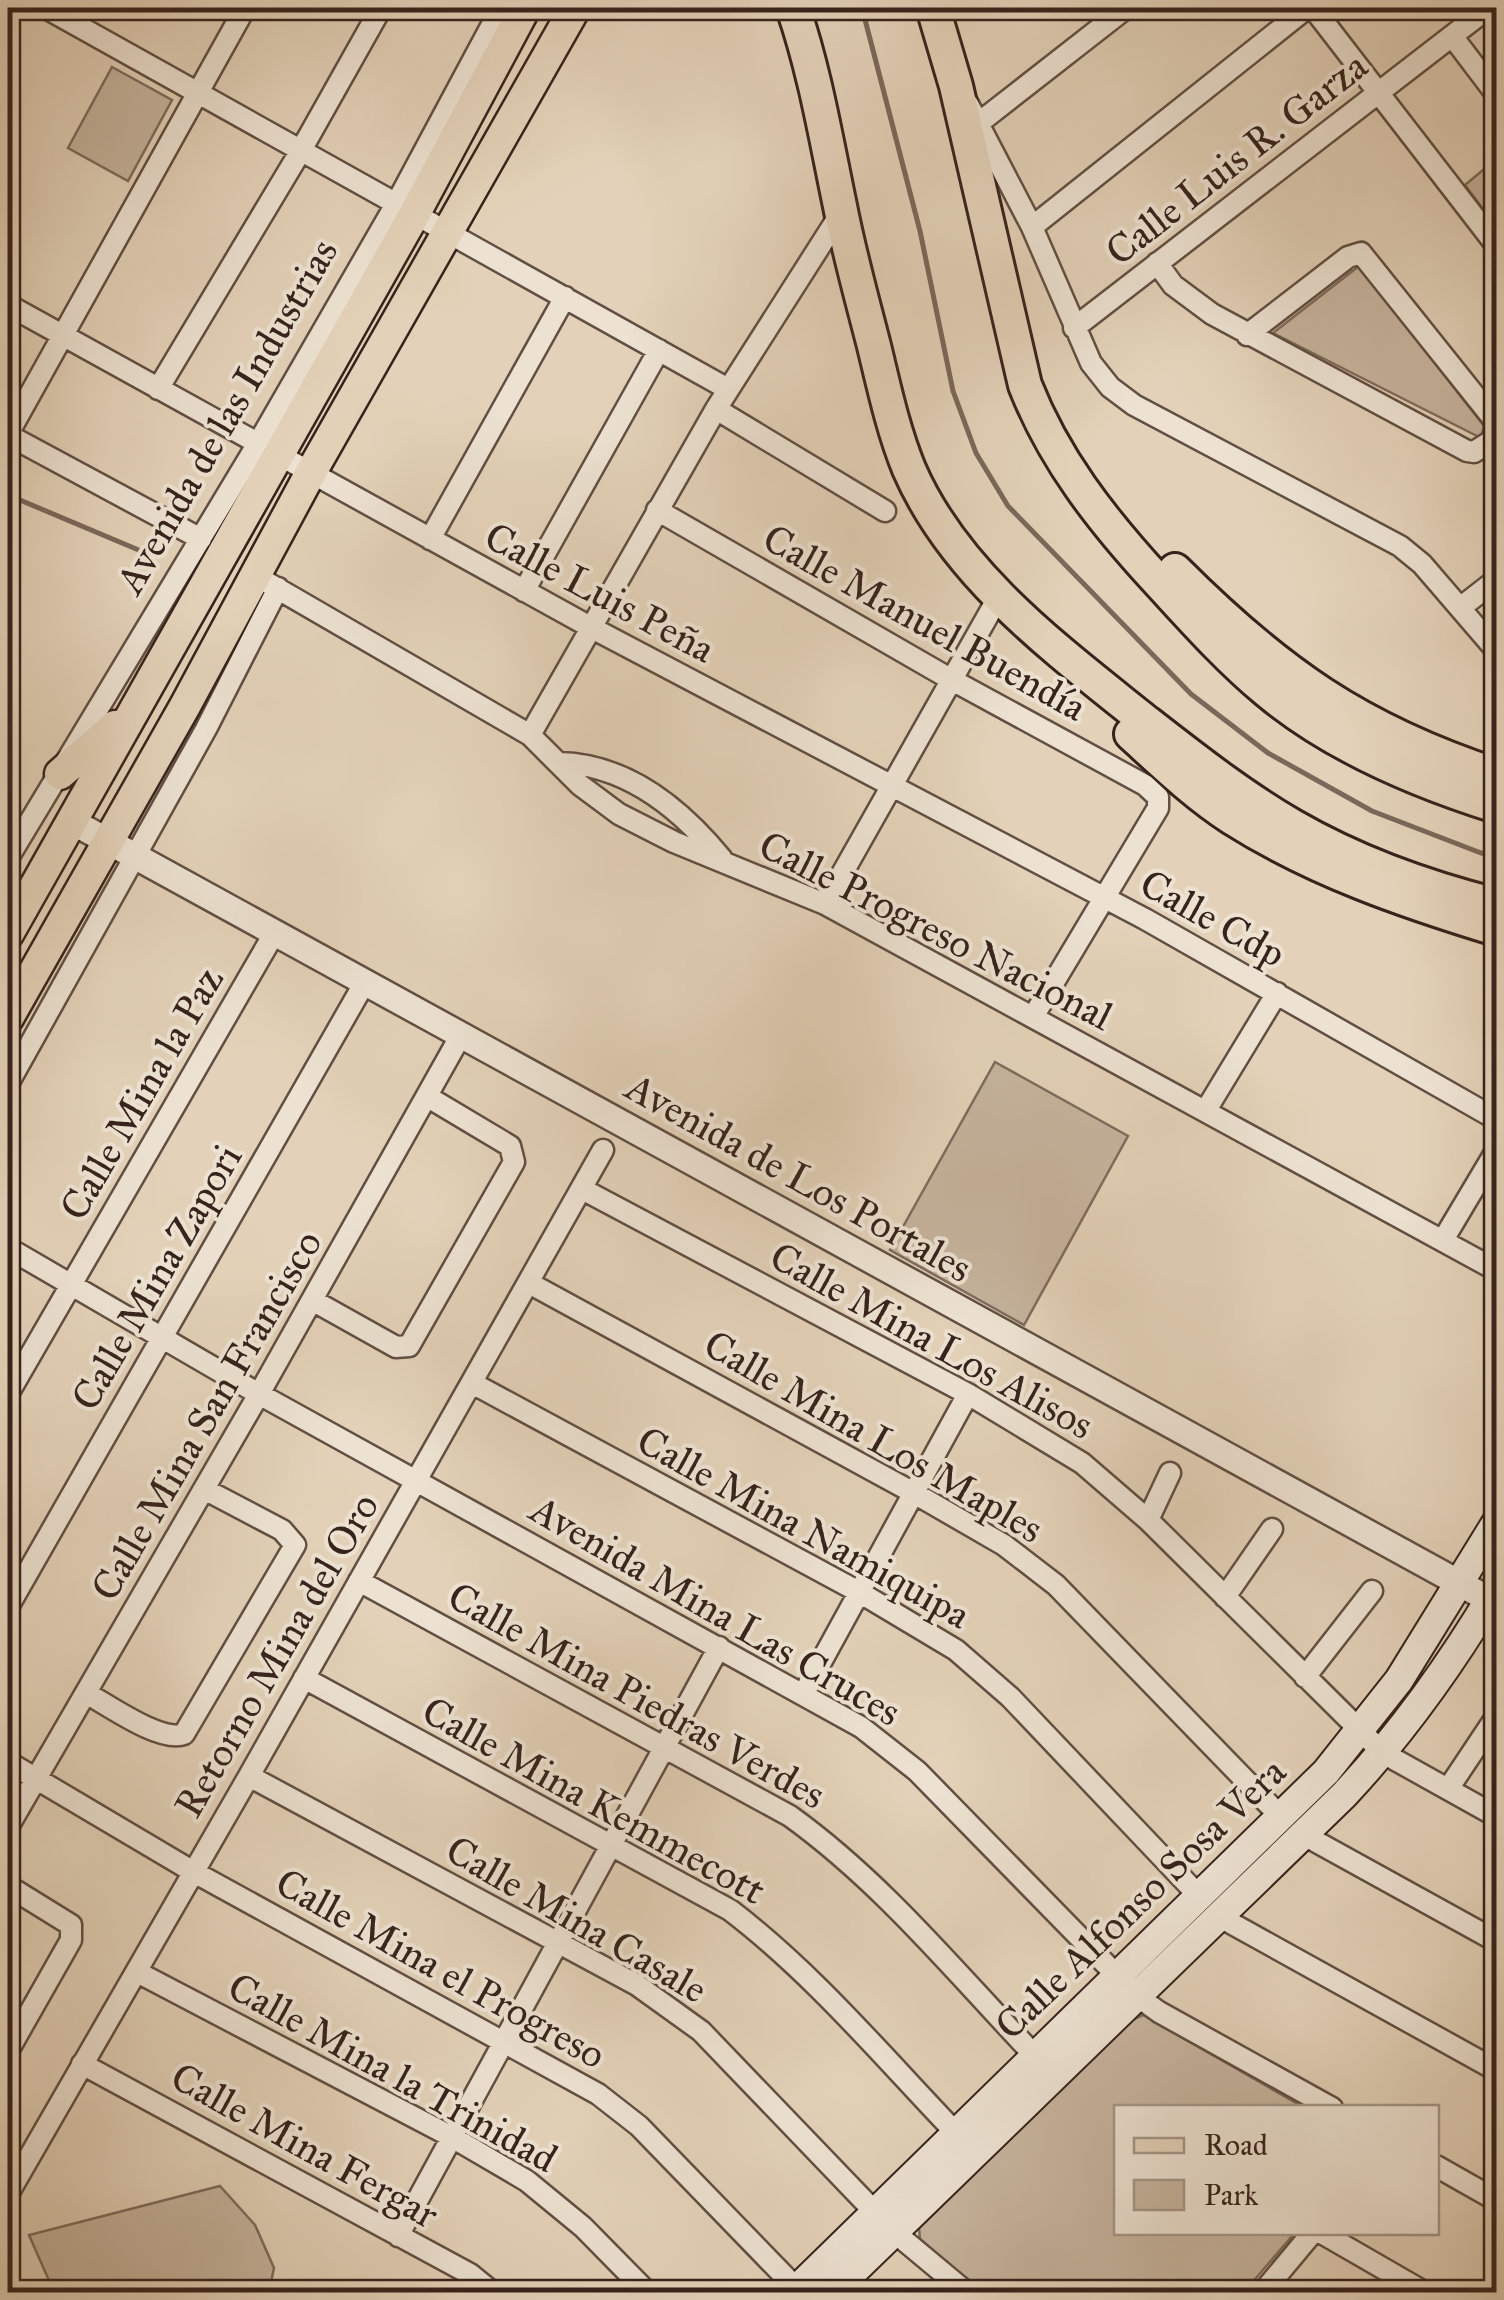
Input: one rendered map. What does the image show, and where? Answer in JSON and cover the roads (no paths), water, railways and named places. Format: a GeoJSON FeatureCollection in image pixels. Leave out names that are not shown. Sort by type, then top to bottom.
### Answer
{"type":"FeatureCollection","features":[{"type":"Feature","properties":{"kind":"highway"},"geometry":{"type":"LineString","coordinates":[[793,8],[807,48],[841,213],[890,412],[910,470],[936,518],[964,556],[999,596],[1079,668],[1241,794],[1372,866],[1496,905]]}},
{"type":"Feature","properties":{"kind":"highway"},"geometry":{"type":"LineString","coordinates":[[934,8],[956,86],[1025,385],[1042,430],[1064,464],[1141,563],[1268,692],[1357,750],[1435,787],[1496,806]]}},
{"type":"Feature","properties":{"kind":"highway"},"geometry":{"type":"LineString","coordinates":[[1064,464],[1094,488],[1232,625],[1320,695],[1402,738],[1496,774]]}},
{"type":"Feature","properties":{"kind":"highway"},"geometry":{"type":"LineString","coordinates":[[1079,668],[1114,719],[1180,779],[1232,818],[1320,865],[1401,900],[1496,929]]}},
{"type":"Feature","properties":{"kind":"main road","name":"Avenida de las Industrias"},"geometry":{"type":"LineString","coordinates":[[8,934],[132,712],[267,450],[526,8]]}},
{"type":"Feature","properties":{"kind":"main road"},"geometry":{"type":"LineString","coordinates":[[8,1018],[185,706],[266,581],[310,474],[575,8]]}},
{"type":"Feature","properties":{"kind":"main road"},"geometry":{"type":"LineString","coordinates":[[60,774],[132,712]]}},
{"type":"Feature","properties":{"kind":"main road","name":"Calle Alfonso Sosa Vera"},"geometry":{"type":"LineString","coordinates":[[796,2291],[886,2223],[957,2134],[1036,2057],[1128,1986],[1200,1897],[1293,1826],[1399,1680],[1496,1523]]}},
{"type":"Feature","properties":{"kind":"main road"},"geometry":{"type":"LineString","coordinates":[[832,2292],[886,2223],[1128,1986],[1220,1917],[1293,1826],[1383,1754],[1494,1598]]}},
{"type":"Feature","properties":{"kind":"street"},"geometry":{"type":"LineString","coordinates":[[46,8],[728,389]]}},
{"type":"Feature","properties":{"kind":"street"},"geometry":{"type":"LineString","coordinates":[[201,540],[8,434],[245,8]]}},
{"type":"Feature","properties":{"kind":"street"},"geometry":{"type":"LineString","coordinates":[[158,389],[300,152],[380,8]]}},
{"type":"Feature","properties":{"kind":"street","name":"Avenida de las Industrias"},"geometry":{"type":"LineString","coordinates":[[405,210],[500,8]]}},
{"type":"Feature","properties":{"kind":"street"},"geometry":{"type":"LineString","coordinates":[[980,122],[1126,8]]}},
{"type":"Feature","properties":{"kind":"street"},"geometry":{"type":"LineString","coordinates":[[1032,227],[1310,8],[1496,245]]}},
{"type":"Feature","properties":{"kind":"street","name":"Calle Luis R. Garza"},"geometry":{"type":"LineString","coordinates":[[1074,328],[1488,8]]}},
{"type":"Feature","properties":{"kind":"street"},"geometry":{"type":"LineString","coordinates":[[1452,36],[1496,94]]}},
{"type":"Feature","properties":{"kind":"street"},"geometry":{"type":"LineString","coordinates":[[956,86],[980,122],[1032,227],[1091,363],[1110,387],[1134,405],[1400,546],[1422,564],[1496,650]]}},
{"type":"Feature","properties":{"kind":"street"},"geometry":{"type":"LineString","coordinates":[[530,735],[716,409],[841,213]]}},
{"type":"Feature","properties":{"kind":"street"},"geometry":{"type":"LineString","coordinates":[[1247,335],[1348,257],[1362,253],[1496,422]]}},
{"type":"Feature","properties":{"kind":"street"},"geometry":{"type":"LineString","coordinates":[[1156,263],[1191,302],[1470,452],[1496,438]]}},
{"type":"Feature","properties":{"kind":"street"},"geometry":{"type":"LineString","coordinates":[[430,539],[565,297]]}},
{"type":"Feature","properties":{"kind":"street"},"geometry":{"type":"LineString","coordinates":[[8,304],[267,450]]}},
{"type":"Feature","properties":{"kind":"street"},"geometry":{"type":"LineString","coordinates":[[524,591],[659,350]]}},
{"type":"Feature","properties":{"kind":"street"},"geometry":{"type":"LineString","coordinates":[[716,409],[886,511]]}},
{"type":"Feature","properties":{"kind":"street","name":"Avenida de las Industrias"},"geometry":{"type":"LineString","coordinates":[[8,858],[13,836],[60,774],[201,540],[267,450]]}},
{"type":"Feature","properties":{"kind":"street","name":"Calle Luis Peña"},"geometry":{"type":"LineString","coordinates":[[267,450],[891,786]]}},
{"type":"Feature","properties":{"kind":"street","name":"Calle Manuel Buendía"},"geometry":{"type":"LineString","coordinates":[[656,510],[952,680],[1145,785],[1158,797],[1158,808],[1104,899]]}},
{"type":"Feature","properties":{"kind":"street"},"geometry":{"type":"LineString","coordinates":[[1460,608],[1496,580]]}},
{"type":"Feature","properties":{"kind":"street"},"geometry":{"type":"LineString","coordinates":[[8,1084],[136,856],[266,581]]}},
{"type":"Feature","properties":{"kind":"street","name":"Calle Progreso Nacional"},"geometry":{"type":"LineString","coordinates":[[266,581],[530,735],[588,793],[619,814],[674,842],[825,904],[1496,1270]]}},
{"type":"Feature","properties":{"kind":"street"},"geometry":{"type":"LineString","coordinates":[[825,904],[999,596]]}},
{"type":"Feature","properties":{"kind":"street"},"geometry":{"type":"LineString","coordinates":[[559,763],[580,763],[618,775],[662,800],[699,830],[723,860]]}},
{"type":"Feature","properties":{"kind":"street","name":"Calle Cdp"},"geometry":{"type":"LineString","coordinates":[[891,786],[1278,994],[1496,1119]]}},
{"type":"Feature","properties":{"kind":"street","name":"Avenida de Los Portales"},"geometry":{"type":"LineString","coordinates":[[71,821],[1459,1583],[1494,1598]]}},
{"type":"Feature","properties":{"kind":"street"},"geometry":{"type":"LineString","coordinates":[[1033,1017],[1104,899]]}},
{"type":"Feature","properties":{"kind":"street","name":"Calle Mina la Paz"},"geometry":{"type":"LineString","coordinates":[[8,1394],[275,932]]}},
{"type":"Feature","properties":{"kind":"street","name":"Calle Mina Zapori"},"geometry":{"type":"LineString","coordinates":[[8,1607],[364,982]]}},
{"type":"Feature","properties":{"kind":"street"},"geometry":{"type":"LineString","coordinates":[[1206,1110],[1278,994]]}},
{"type":"Feature","properties":{"kind":"street","name":"Calle Mina San Francisco"},"geometry":{"type":"LineString","coordinates":[[8,1828],[461,1035]]}},
{"type":"Feature","properties":{"kind":"street"},"geometry":{"type":"LineString","coordinates":[[312,1300],[405,1348],[476,1229],[514,1162],[513,1151],[428,1096]]}},
{"type":"Feature","properties":{"kind":"street","name":"Retorno Mina del Oro"},"geometry":{"type":"LineString","coordinates":[[8,2194],[603,1150]]}},
{"type":"Feature","properties":{"kind":"street"},"geometry":{"type":"LineString","coordinates":[[1444,1240],[1496,1151]]}},
{"type":"Feature","properties":{"kind":"street","name":"Calle Mina Los Alisos"},"geometry":{"type":"LineString","coordinates":[[582,1189],[968,1394],[1082,1463],[1148,1520],[1383,1754],[1496,1816]]}},
{"type":"Feature","properties":{"kind":"street","name":"Avenida Mina Las Cruces"},"geometry":{"type":"LineString","coordinates":[[8,1248],[258,1394],[862,1727],[917,1771],[1128,1986],[1159,2012],[1327,2105]]}},
{"type":"Feature","properties":{"kind":"street","name":"Calle Mina Los Maples"},"geometry":{"type":"LineString","coordinates":[[529,1283],[1004,1546],[1056,1584],[1293,1826],[1496,1941]]}},
{"type":"Feature","properties":{"kind":"street","name":"Calle Mina Namiquipa"},"geometry":{"type":"LineString","coordinates":[[472,1383],[859,1592],[956,1650],[1010,1697],[1200,1897]]}},
{"type":"Feature","properties":{"kind":"street"},"geometry":{"type":"LineString","coordinates":[[804,1693],[968,1394]]}},
{"type":"Feature","properties":{"kind":"street"},"geometry":{"type":"LineString","coordinates":[[1148,1520],[1170,1473]]}},
{"type":"Feature","properties":{"kind":"street"},"geometry":{"type":"LineString","coordinates":[[86,1694],[157,1732],[176,1737],[184,1734],[295,1546],[282,1530],[204,1489]]}},
{"type":"Feature","properties":{"kind":"street"},"geometry":{"type":"LineString","coordinates":[[1225,1597],[1272,1529]]}},
{"type":"Feature","properties":{"kind":"street","name":"Calle Mina Piedras Verdes"},"geometry":{"type":"LineString","coordinates":[[360,1581],[790,1816],[821,1838],[878,1890],[1036,2057]]}},
{"type":"Feature","properties":{"kind":"street"},"geometry":{"type":"LineString","coordinates":[[1305,1678],[1372,1591]]}},
{"type":"Feature","properties":{"kind":"street"},"geometry":{"type":"LineString","coordinates":[[398,2236],[719,1647]]}},
{"type":"Feature","properties":{"kind":"street","name":"Calle Mina Kemmecott"},"geometry":{"type":"LineString","coordinates":[[304,1678],[730,1910],[765,1936],[957,2134]]}},
{"type":"Feature","properties":{"kind":"street"},"geometry":{"type":"LineString","coordinates":[[1448,1789],[1496,1717]]}},
{"type":"Feature","properties":{"kind":"street","name":"Calle Mina el Progreso"},"geometry":{"type":"LineString","coordinates":[[8,1762],[192,1871],[620,2108],[796,2291]]}},
{"type":"Feature","properties":{"kind":"street","name":"Calle Mina Casale"},"geometry":{"type":"LineString","coordinates":[[249,1776],[637,1985],[701,2031],[886,2223],[966,2292]]}},
{"type":"Feature","properties":{"kind":"street"},"geometry":{"type":"LineString","coordinates":[[8,1886],[71,1925],[73,1930],[8,2051]]}},
{"type":"Feature","properties":{"kind":"street"},"geometry":{"type":"LineString","coordinates":[[1220,1917],[1496,2070]]}},
{"type":"Feature","properties":{"kind":"street","name":"Calle Mina la Trinidad"},"geometry":{"type":"LineString","coordinates":[[137,1972],[452,2137],[554,2201],[647,2292]]}},
{"type":"Feature","properties":{"kind":"street","name":"Calle Mina Fergar"},"geometry":{"type":"LineString","coordinates":[[82,2064],[470,2274],[492,2292]]}},
{"type":"Feature","properties":{"kind":"street"},"geometry":{"type":"LineString","coordinates":[[1439,2168],[1496,2200]]}},
{"type":"Feature","properties":{"kind":"street"},"geometry":{"type":"LineString","coordinates":[[1262,2292],[1310,2235]]}},
{"type":"Feature","properties":{"kind":"street"},"geometry":{"type":"LineString","coordinates":[[1325,2235],[1424,2292]]}},
{"type":"Feature","properties":{"kind":"waterway"},"geometry":{"type":"LineString","coordinates":[[862,8],[920,231],[953,391],[976,453],[1008,506],[1191,694],[1268,753],[1372,811],[1481,853],[1496,855]]}},
{"type":"Feature","properties":{"kind":"waterway"},"geometry":{"type":"LineString","coordinates":[[8,495],[141,551]]}}]}
